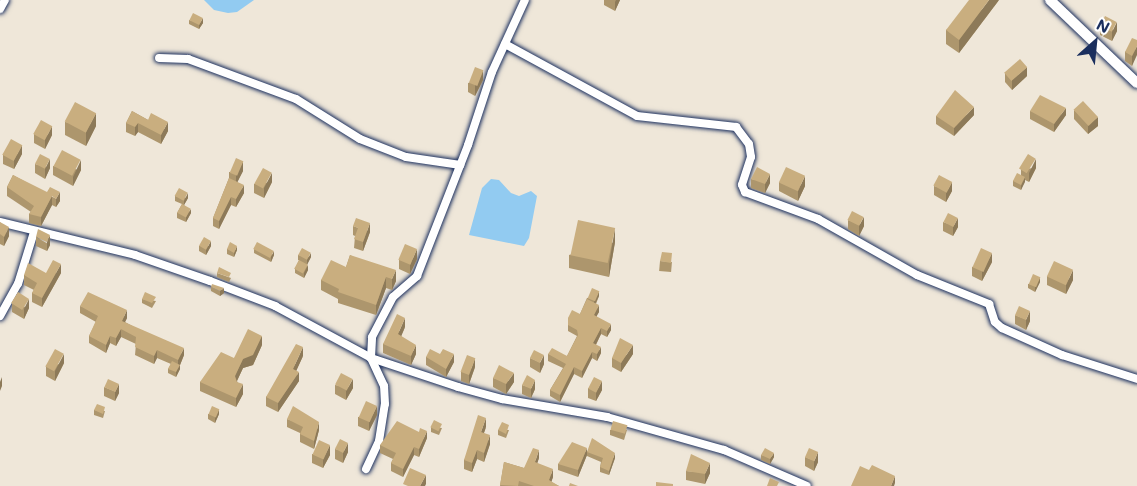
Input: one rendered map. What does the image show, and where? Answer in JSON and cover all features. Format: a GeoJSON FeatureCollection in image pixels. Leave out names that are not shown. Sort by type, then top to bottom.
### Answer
{"type":"FeatureCollection","features":[{"type":"Feature","properties":{"kind":"street"},"geometry":{"type":"LineString","coordinates":[[0,9],[5,0]]}},
{"type":"Feature","properties":{"kind":"street"},"geometry":{"type":"LineString","coordinates":[[366,469],[379,441],[385,404],[384,386],[370,358],[372,337],[393,297],[417,276],[505,44],[525,0]]}},
{"type":"Feature","properties":{"kind":"street"},"geometry":{"type":"LineString","coordinates":[[1050,0],[1137,82]]}},
{"type":"Feature","properties":{"kind":"street"},"geometry":{"type":"LineString","coordinates":[[505,44],[637,116],[736,127],[749,144],[751,157],[742,185],[745,192],[818,219],[917,275],[989,304],[995,322],[1002,328],[1062,355],[1137,379]]}},
{"type":"Feature","properties":{"kind":"street"},"geometry":{"type":"LineString","coordinates":[[159,58],[188,59],[296,99],[318,109],[360,140],[397,153],[460,165]]}},
{"type":"Feature","properties":{"kind":"street"},"geometry":{"type":"LineString","coordinates":[[0,222],[135,255],[210,281],[275,306],[370,358],[502,399],[586,411],[724,450],[807,486]]}},
{"type":"Feature","properties":{"kind":"street"},"geometry":{"type":"LineString","coordinates":[[0,316],[18,284],[34,232]]}},
{"type":"Feature","properties":{"kind":"water"},"geometry":{"type":"Polygon","coordinates":[[[204,0],[254,0],[237,12],[228,13],[214,10],[204,0]]]}},
{"type":"Feature","properties":{"kind":"water"},"geometry":{"type":"Polygon","coordinates":[[[491,179],[499,180],[511,193],[519,196],[531,191],[537,196],[529,238],[524,246],[469,235],[482,188],[491,179]]]}},
{"type":"Feature","properties":{"kind":"building"},"geometry":{"type":"Polygon","coordinates":[[[969,0],[989,0],[959,40],[946,30],[969,0]]]}},
{"type":"Feature","properties":{"kind":"building"},"geometry":{"type":"Polygon","coordinates":[[[193,13],[203,18],[199,25],[189,20],[193,13]]]}},
{"type":"Feature","properties":{"kind":"building"},"geometry":{"type":"Polygon","coordinates":[[[1105,16],[1117,22],[1112,32],[1100,26],[1105,16]]]}},
{"type":"Feature","properties":{"kind":"building"},"geometry":{"type":"Polygon","coordinates":[[[1132,38],[1137,40],[1137,46],[1132,56],[1125,52],[1132,38]]]}},
{"type":"Feature","properties":{"kind":"building"},"geometry":{"type":"Polygon","coordinates":[[[1020,59],[1027,67],[1011,81],[1004,73],[1020,59]]]}},
{"type":"Feature","properties":{"kind":"building"},"geometry":{"type":"Polygon","coordinates":[[[475,67],[483,70],[477,86],[469,83],[475,67]]]}},
{"type":"Feature","properties":{"kind":"building"},"geometry":{"type":"Polygon","coordinates":[[[955,90],[974,107],[954,128],[936,116],[955,90]]]}},
{"type":"Feature","properties":{"kind":"building"},"geometry":{"type":"Polygon","coordinates":[[[1040,95],[1066,108],[1054,124],[1030,111],[1040,95]]]}},
{"type":"Feature","properties":{"kind":"building"},"geometry":{"type":"Polygon","coordinates":[[[1083,101],[1098,117],[1088,126],[1073,110],[1083,101]]]}},
{"type":"Feature","properties":{"kind":"building"},"geometry":{"type":"Polygon","coordinates":[[[75,102],[96,113],[86,133],[65,121],[75,102]]]}},
{"type":"Feature","properties":{"kind":"building"},"geometry":{"type":"Polygon","coordinates":[[[132,111],[148,120],[151,113],[168,122],[161,135],[138,123],[135,127],[126,123],[132,111]]]}},
{"type":"Feature","properties":{"kind":"building"},"geometry":{"type":"Polygon","coordinates":[[[41,120],[52,126],[45,140],[33,134],[41,120]]]}},
{"type":"Feature","properties":{"kind":"building"},"geometry":{"type":"Polygon","coordinates":[[[11,139],[22,145],[14,161],[2,155],[11,139]]]}},
{"type":"Feature","properties":{"kind":"building"},"geometry":{"type":"Polygon","coordinates":[[[62,150],[81,160],[72,176],[54,166],[62,150]]]}},
{"type":"Feature","properties":{"kind":"building"},"geometry":{"type":"Polygon","coordinates":[[[40,154],[50,159],[45,169],[35,164],[40,154]]]}},
{"type":"Feature","properties":{"kind":"building"},"geometry":{"type":"Polygon","coordinates":[[[1028,154],[1036,159],[1027,173],[1019,168],[1028,154]]]}},
{"type":"Feature","properties":{"kind":"building"},"geometry":{"type":"Polygon","coordinates":[[[236,158],[243,161],[237,176],[230,173],[236,158]]]}},
{"type":"Feature","properties":{"kind":"building"},"geometry":{"type":"Polygon","coordinates":[[[757,167],[770,174],[765,184],[751,179],[757,167]]]}},
{"type":"Feature","properties":{"kind":"building"},"geometry":{"type":"Polygon","coordinates":[[[786,167],[805,176],[798,191],[779,182],[786,167]]]}},
{"type":"Feature","properties":{"kind":"building"},"geometry":{"type":"Polygon","coordinates":[[[263,168],[272,173],[263,189],[254,184],[263,168]]]}},
{"type":"Feature","properties":{"kind":"building"},"geometry":{"type":"Polygon","coordinates":[[[1017,173],[1025,177],[1021,185],[1013,181],[1017,173]]]}},
{"type":"Feature","properties":{"kind":"building"},"geometry":{"type":"Polygon","coordinates":[[[13,175],[47,192],[50,187],[60,192],[56,199],[52,196],[41,217],[29,214],[34,206],[7,187],[13,175]]]}},
{"type":"Feature","properties":{"kind":"building"},"geometry":{"type":"Polygon","coordinates":[[[939,175],[952,182],[947,193],[933,186],[939,175]]]}},
{"type":"Feature","properties":{"kind":"building"},"geometry":{"type":"Polygon","coordinates":[[[229,178],[244,185],[236,199],[231,197],[219,221],[213,218],[229,178]]]}},
{"type":"Feature","properties":{"kind":"building"},"geometry":{"type":"Polygon","coordinates":[[[179,188],[188,193],[183,201],[175,196],[179,188]]]}},
{"type":"Feature","properties":{"kind":"building"},"geometry":{"type":"Polygon","coordinates":[[[182,204],[191,209],[186,218],[177,213],[182,204]]]}},
{"type":"Feature","properties":{"kind":"building"},"geometry":{"type":"Polygon","coordinates":[[[852,211],[864,217],[859,226],[847,220],[852,211]]]}},
{"type":"Feature","properties":{"kind":"building"},"geometry":{"type":"Polygon","coordinates":[[[948,213],[958,218],[953,227],[943,222],[948,213]]]}},
{"type":"Feature","properties":{"kind":"building"},"geometry":{"type":"Polygon","coordinates":[[[356,218],[370,223],[363,242],[354,239],[358,228],[353,226],[356,218]]]}},
{"type":"Feature","properties":{"kind":"building"},"geometry":{"type":"Polygon","coordinates":[[[578,220],[615,228],[608,263],[571,255],[578,220]]]}},
{"type":"Feature","properties":{"kind":"building"},"geometry":{"type":"Polygon","coordinates":[[[0,222],[9,227],[4,237],[0,234],[0,222]]]}},
{"type":"Feature","properties":{"kind":"building"},"geometry":{"type":"Polygon","coordinates":[[[38,229],[50,235],[47,242],[36,237],[38,229]]]}},
{"type":"Feature","properties":{"kind":"building"},"geometry":{"type":"Polygon","coordinates":[[[204,237],[211,241],[206,250],[199,246],[204,237]]]}},
{"type":"Feature","properties":{"kind":"building"},"geometry":{"type":"Polygon","coordinates":[[[230,242],[237,246],[234,253],[227,249],[230,242]]]}},
{"type":"Feature","properties":{"kind":"building"},"geometry":{"type":"Polygon","coordinates":[[[257,242],[274,251],[270,258],[253,249],[257,242]]]}},
{"type":"Feature","properties":{"kind":"building"},"geometry":{"type":"Polygon","coordinates":[[[405,244],[417,249],[410,265],[398,260],[405,244]]]}},
{"type":"Feature","properties":{"kind":"building"},"geometry":{"type":"Polygon","coordinates":[[[302,248],[311,253],[307,260],[298,255],[302,248]]]}},
{"type":"Feature","properties":{"kind":"building"},"geometry":{"type":"Polygon","coordinates":[[[981,248],[992,253],[983,272],[972,267],[981,248]]]}},
{"type":"Feature","properties":{"kind":"building"},"geometry":{"type":"Polygon","coordinates":[[[662,252],[672,253],[671,263],[660,261],[662,252]]]}},
{"type":"Feature","properties":{"kind":"building"},"geometry":{"type":"Polygon","coordinates":[[[350,255],[396,270],[392,279],[386,277],[376,305],[338,292],[339,289],[321,280],[331,260],[346,267],[350,255]]]}},
{"type":"Feature","properties":{"kind":"building"},"geometry":{"type":"Polygon","coordinates":[[[53,260],[61,264],[42,298],[32,293],[37,283],[24,275],[28,263],[46,273],[53,260]]]}},
{"type":"Feature","properties":{"kind":"building"},"geometry":{"type":"Polygon","coordinates":[[[299,260],[308,265],[303,274],[294,269],[299,260]]]}},
{"type":"Feature","properties":{"kind":"building"},"geometry":{"type":"Polygon","coordinates":[[[1054,261],[1073,270],[1066,285],[1047,276],[1054,261]]]}},
{"type":"Feature","properties":{"kind":"building"},"geometry":{"type":"Polygon","coordinates":[[[219,267],[231,273],[229,277],[217,273],[219,267]]]}},
{"type":"Feature","properties":{"kind":"building"},"geometry":{"type":"Polygon","coordinates":[[[1033,274],[1040,277],[1036,287],[1029,284],[1033,274]]]}},
{"type":"Feature","properties":{"kind":"building"},"geometry":{"type":"Polygon","coordinates":[[[212,284],[224,288],[220,291],[211,287],[212,284]]]}},
{"type":"Feature","properties":{"kind":"building"},"geometry":{"type":"Polygon","coordinates":[[[592,288],[599,291],[595,301],[588,298],[592,288]]]}},
{"type":"Feature","properties":{"kind":"building"},"geometry":{"type":"Polygon","coordinates":[[[18,292],[29,299],[22,310],[11,303],[18,292]]]}},
{"type":"Feature","properties":{"kind":"building"},"geometry":{"type":"Polygon","coordinates":[[[88,292],[127,310],[122,321],[184,348],[178,360],[157,350],[154,356],[135,347],[136,337],[121,329],[116,338],[110,336],[106,345],[89,336],[98,316],[80,306],[88,292]]]}},
{"type":"Feature","properties":{"kind":"building"},"geometry":{"type":"Polygon","coordinates":[[[145,292],[156,297],[152,303],[142,299],[145,292]]]}},
{"type":"Feature","properties":{"kind":"building"},"geometry":{"type":"Polygon","coordinates":[[[587,299],[599,305],[594,315],[611,324],[607,331],[601,328],[593,343],[601,347],[597,354],[592,352],[582,371],[574,367],[560,395],[550,390],[566,364],[548,354],[552,348],[567,356],[578,335],[577,330],[568,325],[568,318],[572,310],[580,314],[587,299]]]}},
{"type":"Feature","properties":{"kind":"building"},"geometry":{"type":"Polygon","coordinates":[[[1019,306],[1030,311],[1026,320],[1015,315],[1019,306]]]}},
{"type":"Feature","properties":{"kind":"building"},"geometry":{"type":"Polygon","coordinates":[[[397,314],[405,318],[398,334],[416,345],[411,356],[383,344],[397,314]]]}},
{"type":"Feature","properties":{"kind":"building"},"geometry":{"type":"Polygon","coordinates":[[[248,329],[262,336],[253,355],[243,359],[235,376],[237,382],[243,384],[236,398],[200,382],[221,352],[234,358],[248,329]]]}},
{"type":"Feature","properties":{"kind":"building"},"geometry":{"type":"Polygon","coordinates":[[[620,338],[633,345],[621,363],[612,358],[620,338]]]}},
{"type":"Feature","properties":{"kind":"building"},"geometry":{"type":"Polygon","coordinates":[[[296,344],[303,347],[293,369],[299,372],[278,403],[266,397],[296,344]]]}},
{"type":"Feature","properties":{"kind":"building"},"geometry":{"type":"Polygon","coordinates":[[[55,349],[64,354],[54,371],[45,366],[55,349]]]}},
{"type":"Feature","properties":{"kind":"building"},"geometry":{"type":"Polygon","coordinates":[[[430,349],[440,354],[443,349],[454,354],[446,369],[426,357],[430,349]]]}},
{"type":"Feature","properties":{"kind":"building"},"geometry":{"type":"Polygon","coordinates":[[[534,350],[544,355],[540,363],[530,358],[534,350]]]}},
{"type":"Feature","properties":{"kind":"building"},"geometry":{"type":"Polygon","coordinates":[[[467,355],[475,358],[469,375],[461,372],[467,355]]]}},
{"type":"Feature","properties":{"kind":"building"},"geometry":{"type":"Polygon","coordinates":[[[172,361],[180,365],[176,372],[168,369],[172,361]]]}},
{"type":"Feature","properties":{"kind":"building"},"geometry":{"type":"Polygon","coordinates":[[[499,365],[514,373],[506,384],[493,378],[499,365]]]}},
{"type":"Feature","properties":{"kind":"building"},"geometry":{"type":"Polygon","coordinates":[[[341,373],[353,379],[347,390],[335,385],[341,373]]]}},
{"type":"Feature","properties":{"kind":"building"},"geometry":{"type":"Polygon","coordinates":[[[527,375],[535,380],[531,389],[522,385],[527,375]]]}},
{"type":"Feature","properties":{"kind":"building"},"geometry":{"type":"Polygon","coordinates":[[[594,377],[602,381],[596,393],[588,389],[594,377]]]}},
{"type":"Feature","properties":{"kind":"building"},"geometry":{"type":"Polygon","coordinates":[[[108,379],[119,384],[115,392],[104,387],[108,379]]]}},
{"type":"Feature","properties":{"kind":"building"},"geometry":{"type":"Polygon","coordinates":[[[366,401],[377,406],[370,422],[359,417],[366,401]]]}},
{"type":"Feature","properties":{"kind":"building"},"geometry":{"type":"Polygon","coordinates":[[[97,404],[105,407],[103,414],[94,410],[97,404]]]}},
{"type":"Feature","properties":{"kind":"building"},"geometry":{"type":"Polygon","coordinates":[[[212,406],[219,409],[216,417],[208,414],[212,406]]]}},
{"type":"Feature","properties":{"kind":"building"},"geometry":{"type":"Polygon","coordinates":[[[293,406],[319,422],[314,441],[300,434],[303,427],[287,419],[293,406]]]}},
{"type":"Feature","properties":{"kind":"building"},"geometry":{"type":"Polygon","coordinates":[[[478,415],[486,418],[481,432],[490,435],[484,453],[477,450],[472,463],[464,460],[478,415]]]}},
{"type":"Feature","properties":{"kind":"building"},"geometry":{"type":"Polygon","coordinates":[[[434,420],[442,424],[438,431],[430,427],[434,420]]]}},
{"type":"Feature","properties":{"kind":"building"},"geometry":{"type":"Polygon","coordinates":[[[397,421],[419,432],[420,428],[427,431],[419,449],[414,447],[403,469],[391,463],[396,453],[380,445],[397,421]]]}},
{"type":"Feature","properties":{"kind":"building"},"geometry":{"type":"Polygon","coordinates":[[[613,421],[627,425],[625,434],[611,430],[613,421]]]}},
{"type":"Feature","properties":{"kind":"building"},"geometry":{"type":"Polygon","coordinates":[[[502,422],[509,425],[506,434],[498,430],[502,422]]]}},
{"type":"Feature","properties":{"kind":"building"},"geometry":{"type":"Polygon","coordinates":[[[592,438],[615,453],[609,471],[600,467],[603,458],[587,452],[592,438]]]}},
{"type":"Feature","properties":{"kind":"building"},"geometry":{"type":"Polygon","coordinates":[[[340,439],[348,443],[343,453],[335,449],[340,439]]]}},
{"type":"Feature","properties":{"kind":"building"},"geometry":{"type":"Polygon","coordinates":[[[319,440],[330,445],[323,459],[312,455],[319,440]]]}},
{"type":"Feature","properties":{"kind":"building"},"geometry":{"type":"Polygon","coordinates":[[[572,442],[587,448],[578,470],[558,464],[572,442]]]}},
{"type":"Feature","properties":{"kind":"building"},"geometry":{"type":"Polygon","coordinates":[[[533,448],[539,450],[535,462],[553,469],[549,480],[559,486],[534,486],[519,481],[518,486],[500,485],[504,462],[524,468],[533,448]]]}},
{"type":"Feature","properties":{"kind":"building"},"geometry":{"type":"Polygon","coordinates":[[[765,448],[774,453],[770,459],[761,455],[765,448]]]}},
{"type":"Feature","properties":{"kind":"building"},"geometry":{"type":"Polygon","coordinates":[[[809,448],[818,452],[814,461],[805,457],[809,448]]]}},
{"type":"Feature","properties":{"kind":"building"},"geometry":{"type":"Polygon","coordinates":[[[691,454],[710,463],[705,474],[686,471],[691,454]]]}},
{"type":"Feature","properties":{"kind":"building"},"geometry":{"type":"Polygon","coordinates":[[[872,465],[895,476],[891,486],[851,486],[860,466],[869,470],[872,465]]]}},
{"type":"Feature","properties":{"kind":"building"},"geometry":{"type":"Polygon","coordinates":[[[410,468],[426,475],[420,486],[403,484],[410,468]]]}},
{"type":"Feature","properties":{"kind":"building"},"geometry":{"type":"Polygon","coordinates":[[[770,478],[779,482],[777,486],[767,486],[770,478]]]}},
{"type":"Feature","properties":{"kind":"building"},"geometry":{"type":"Polygon","coordinates":[[[656,482],[673,484],[673,486],[656,486],[656,482]]]}}]}
